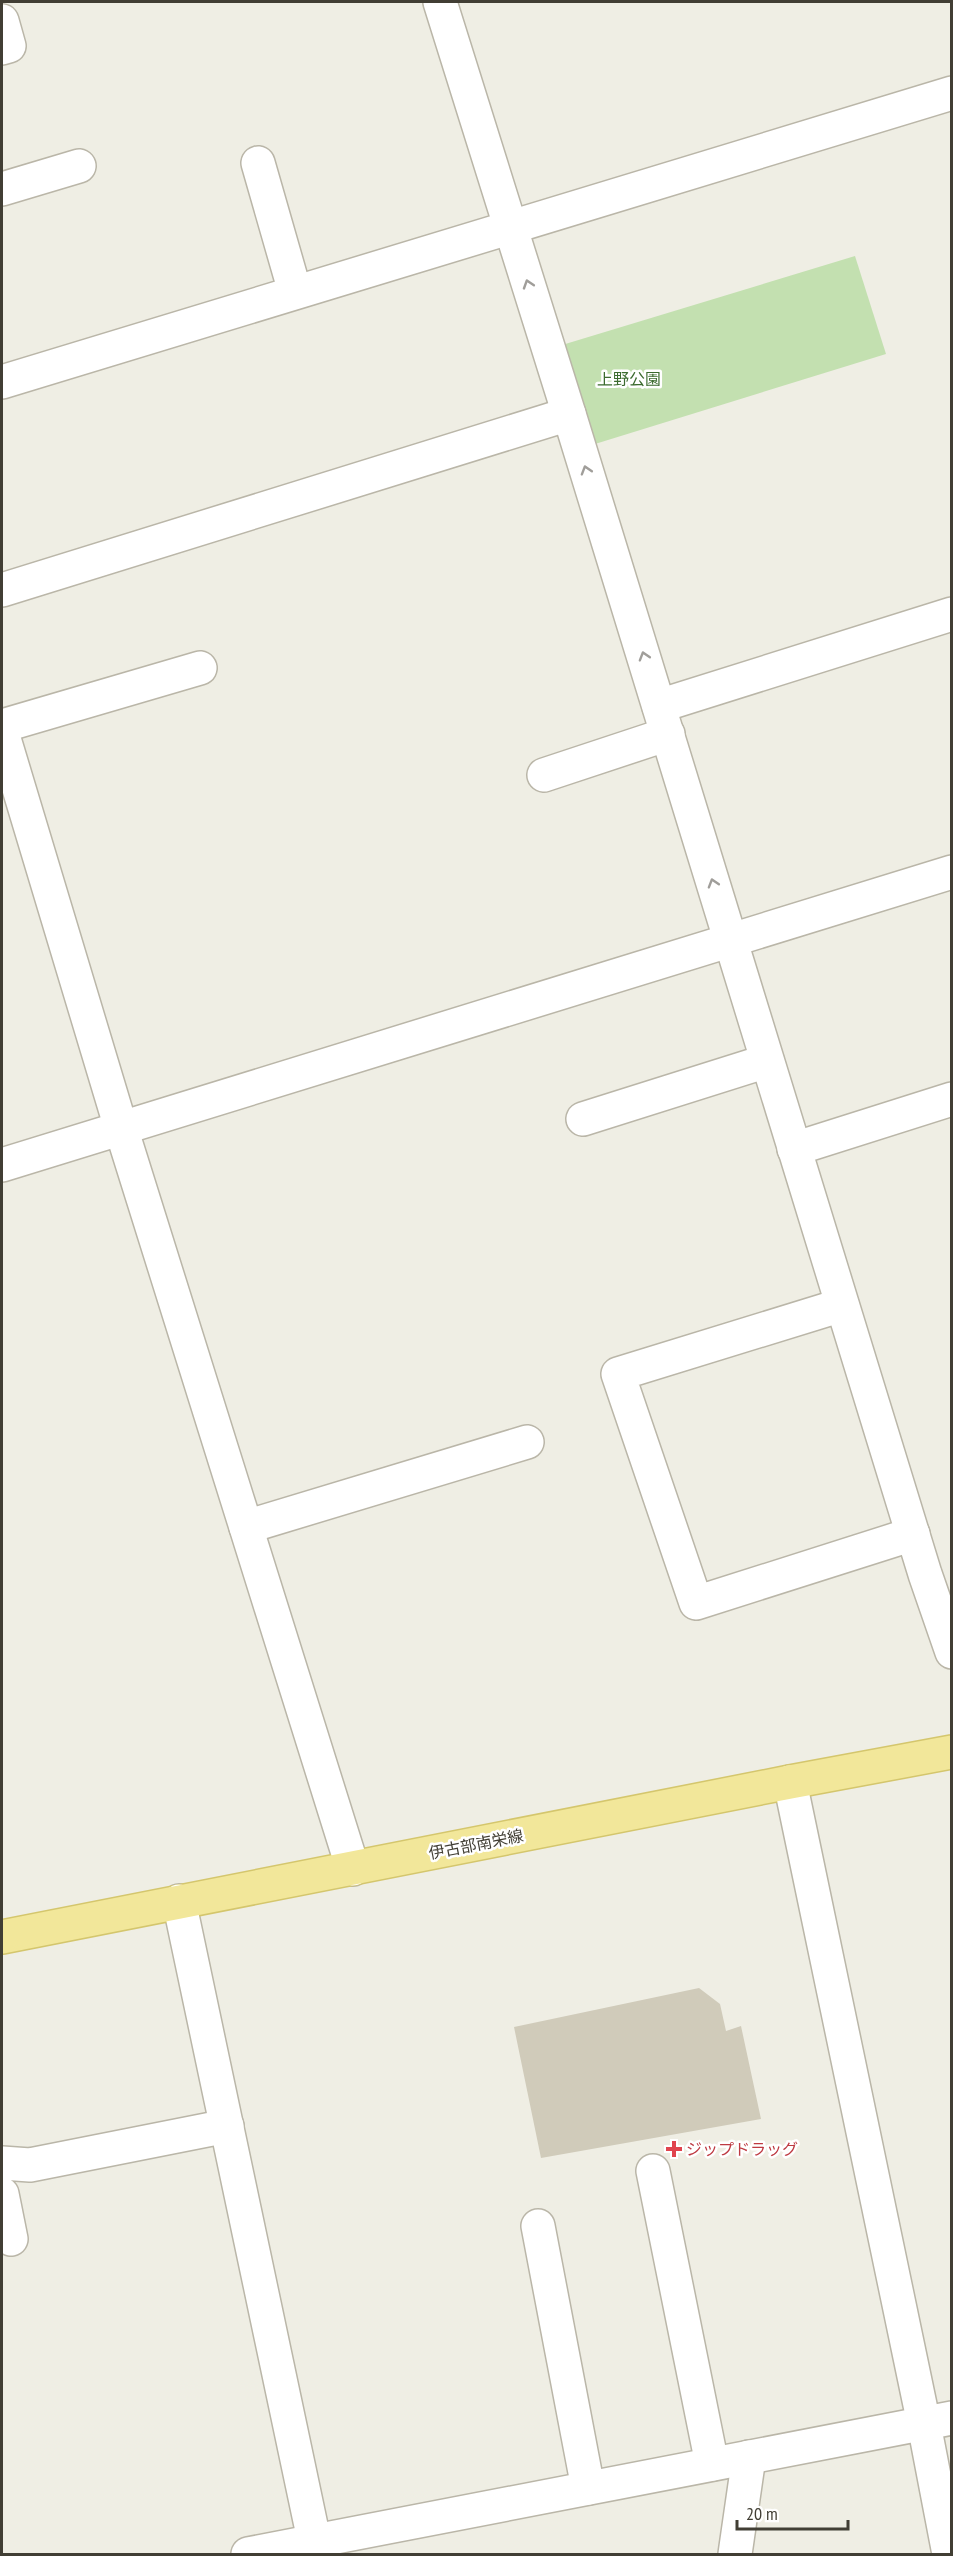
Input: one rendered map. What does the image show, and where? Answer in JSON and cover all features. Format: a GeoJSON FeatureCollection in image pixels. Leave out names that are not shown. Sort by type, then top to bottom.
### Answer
{"type":"FeatureCollection","features":[{"type":"Feature","properties":{"kind":"main road","name":"伊古部南栄線"},"geometry":{"type":"LineString","coordinates":[[2,1937],[951,1752]]}},
{"type":"Feature","properties":{"kind":"street"},"geometry":{"type":"LineString","coordinates":[[440,2],[913,1534],[938,1570],[951,1652]]}},
{"type":"Feature","properties":{"kind":"street"},"geometry":{"type":"LineString","coordinates":[[2,21],[9,46],[2,48]]}},
{"type":"Feature","properties":{"kind":"street"},"geometry":{"type":"LineString","coordinates":[[2,382],[951,93]]}},
{"type":"Feature","properties":{"kind":"street"},"geometry":{"type":"LineString","coordinates":[[258,163],[295,292]]}},
{"type":"Feature","properties":{"kind":"street"},"geometry":{"type":"LineString","coordinates":[[2,189],[80,166]]}},
{"type":"Feature","properties":{"kind":"street"},"geometry":{"type":"LineString","coordinates":[[2,590],[569,414]]}},
{"type":"Feature","properties":{"kind":"street"},"geometry":{"type":"LineString","coordinates":[[544,775],[663,720],[951,614]]}},
{"type":"Feature","properties":{"kind":"street"},"geometry":{"type":"LineString","coordinates":[[2,726],[200,668]]}},
{"type":"Feature","properties":{"kind":"street"},"geometry":{"type":"LineString","coordinates":[[2,732],[121,1128],[353,1869]]}},
{"type":"Feature","properties":{"kind":"street"},"geometry":{"type":"LineString","coordinates":[[2,1165],[951,872]]}},
{"type":"Feature","properties":{"kind":"street"},"geometry":{"type":"LineString","coordinates":[[583,1119],[767,1061]]}},
{"type":"Feature","properties":{"kind":"street"},"geometry":{"type":"LineString","coordinates":[[794,1149],[951,1100]]}},
{"type":"Feature","properties":{"kind":"street"},"geometry":{"type":"LineString","coordinates":[[842,1305],[618,1374],[696,1603],[913,1534]]}},
{"type":"Feature","properties":{"kind":"street"},"geometry":{"type":"LineString","coordinates":[[246,1527],[527,1442]]}},
{"type":"Feature","properties":{"kind":"street"},"geometry":{"type":"LineString","coordinates":[[790,1782],[938,2421],[949,2554]]}},
{"type":"Feature","properties":{"kind":"street"},"geometry":{"type":"LineString","coordinates":[[179,1901],[316,2548]]}},
{"type":"Feature","properties":{"kind":"street"},"geometry":{"type":"LineString","coordinates":[[2,2163],[30,2165],[227,2126]]}},
{"type":"Feature","properties":{"kind":"street"},"geometry":{"type":"LineString","coordinates":[[653,2171],[712,2464]]}},
{"type":"Feature","properties":{"kind":"street"},"geometry":{"type":"LineString","coordinates":[[2,2194],[11,2239]]}},
{"type":"Feature","properties":{"kind":"street"},"geometry":{"type":"LineString","coordinates":[[538,2226],[588,2488]]}},
{"type":"Feature","properties":{"kind":"street"},"geometry":{"type":"LineString","coordinates":[[248,2554],[316,2548],[588,2488],[938,2421]]}},
{"type":"Feature","properties":{"kind":"street"},"geometry":{"type":"LineString","coordinates":[[735,2554],[749,2457]]}},
{"type":"Feature","properties":{"kind":"green space","name":"上野公園"},"geometry":{"type":"Polygon","coordinates":[[[855,256],[886,354],[595,444],[562,345],[855,256]]]}},
{"type":"Feature","properties":{"kind":"building"},"geometry":{"type":"Polygon","coordinates":[[[699,1988],[720,2004],[726,2031],[741,2026],[761,2119],[541,2158],[514,2027],[699,1988]]]}},
{"type":"Feature","properties":{"kind":"place","name":"ジップドラッグ"},"geometry":{"type":"Point","coordinates":[674,2149]}}]}
